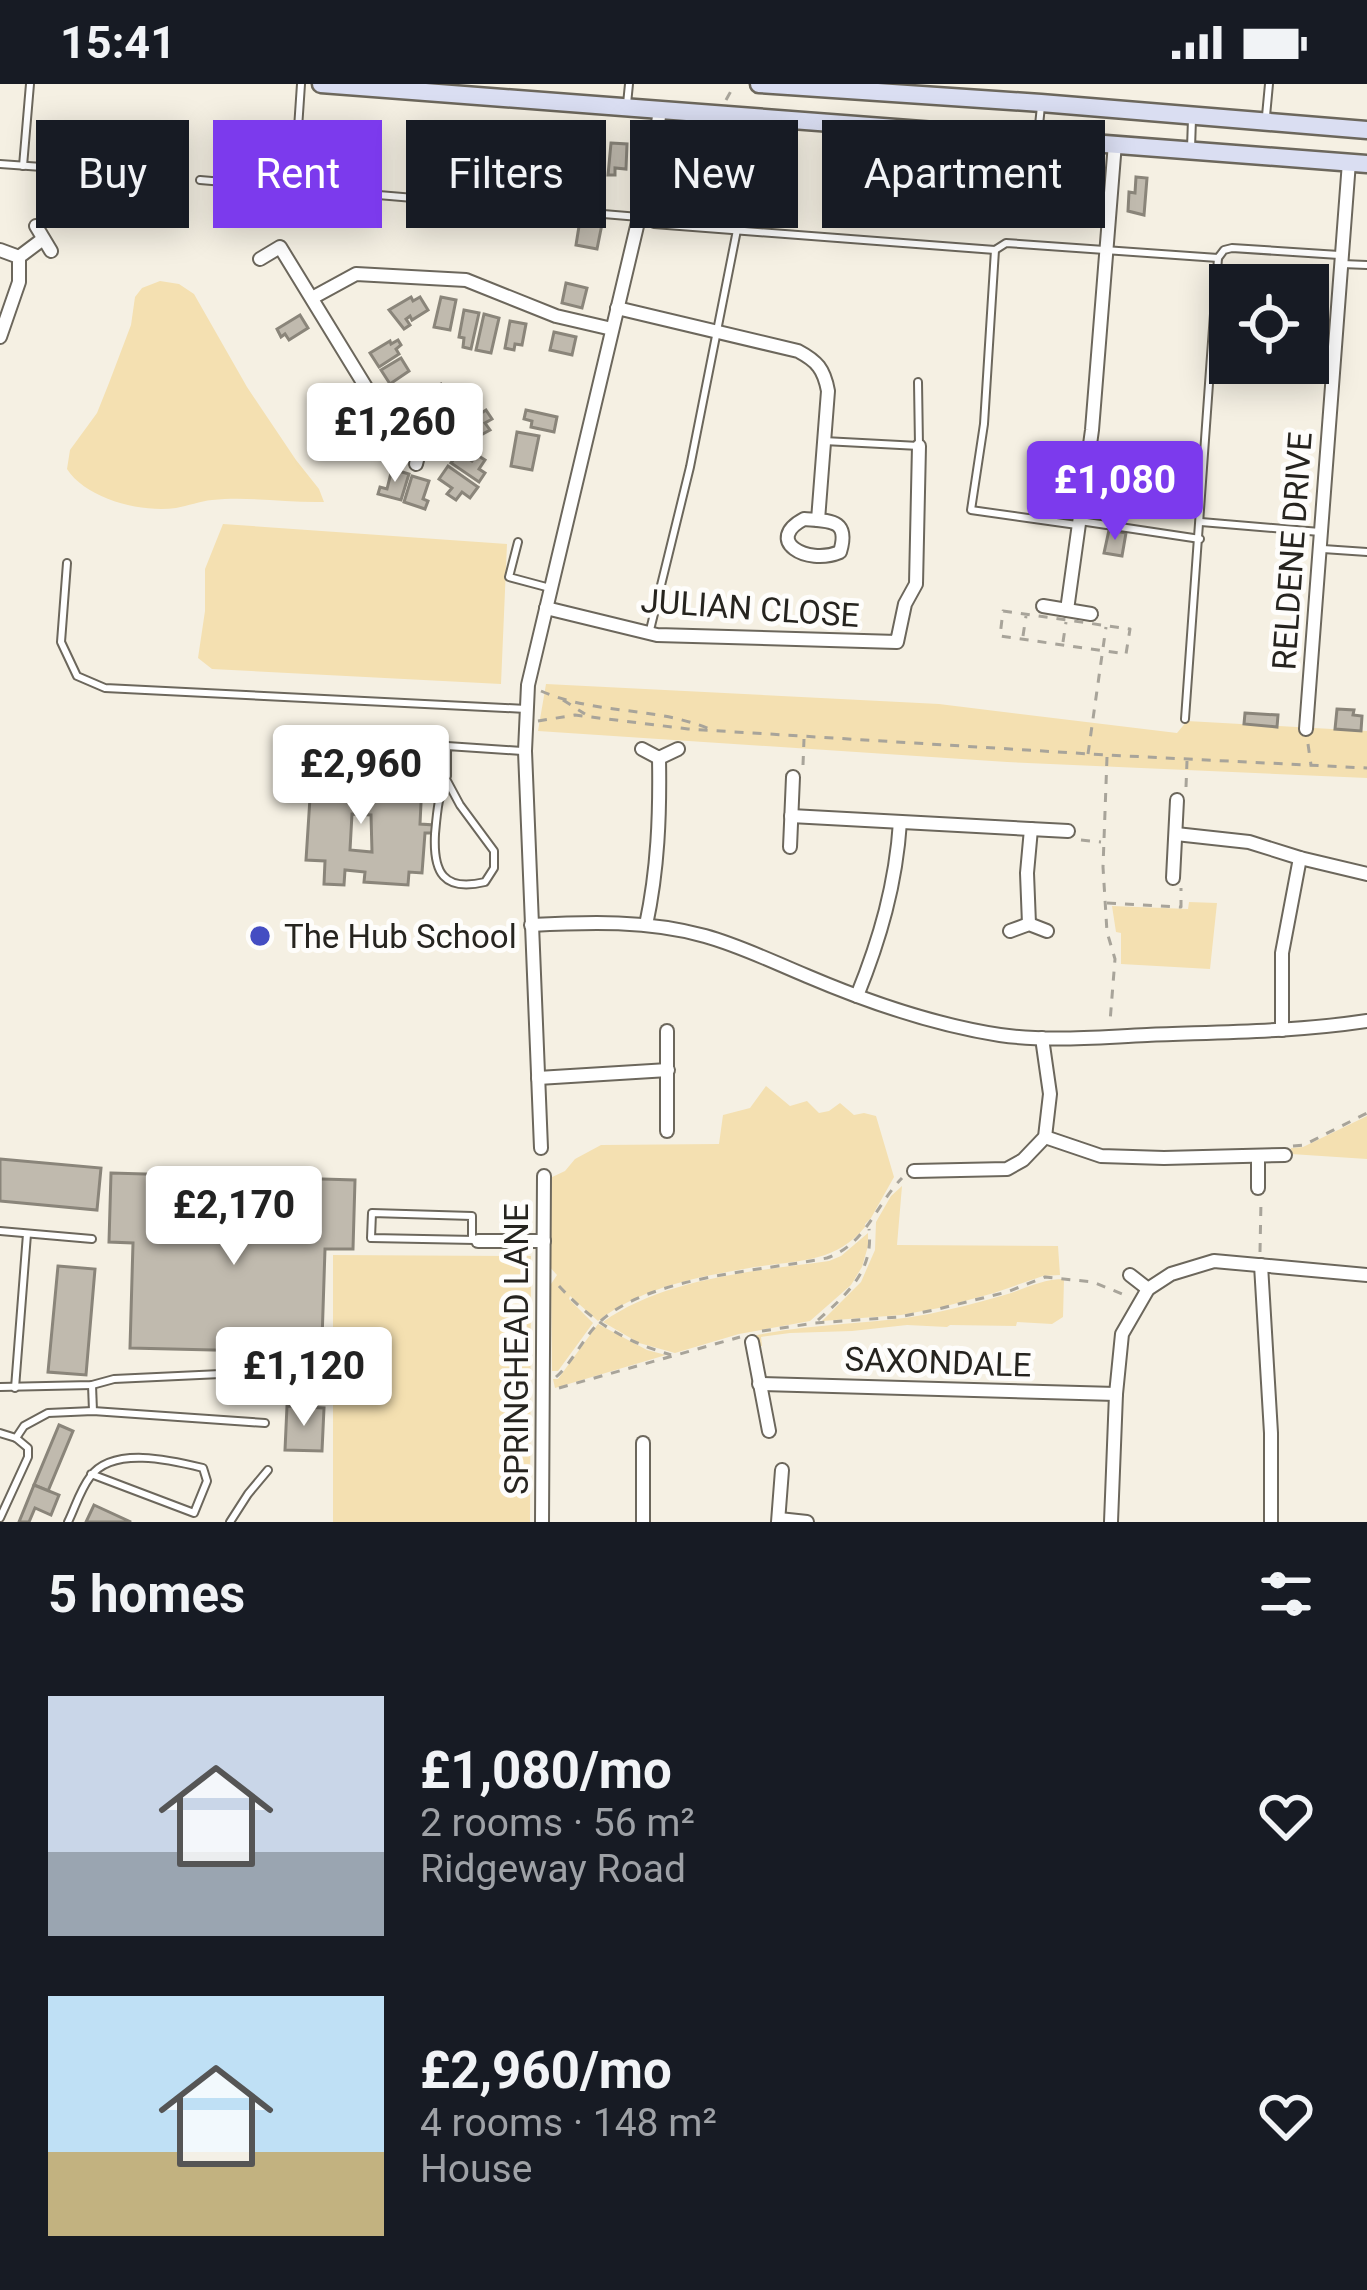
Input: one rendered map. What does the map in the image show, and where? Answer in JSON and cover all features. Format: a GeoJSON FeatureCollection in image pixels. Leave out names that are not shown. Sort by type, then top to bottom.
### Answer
{"type":"FeatureCollection","features":[{"type":"Feature","properties":{"kind":"street"},"geometry":{"type":"LineString","coordinates":[[321,84],[822,122]]}},
{"type":"Feature","properties":{"kind":"street"},"geometry":{"type":"LineString","coordinates":[[762,84],[1012,92],[1041,103],[1367,130]]}},
{"type":"Feature","properties":{"kind":"street"},"geometry":{"type":"LineString","coordinates":[[659,120],[660,110]]}},
{"type":"Feature","properties":{"kind":"street"},"geometry":{"type":"LineString","coordinates":[[1105,142],[1358,163]]}},
{"type":"Feature","properties":{"kind":"street"},"geometry":{"type":"LineString","coordinates":[[1067,615],[1092,430],[1115,143]]}},
{"type":"Feature","properties":{"kind":"street","name":"RELDENE DRIVE"},"geometry":{"type":"LineString","coordinates":[[1306,729],[1342,259],[1358,163]]}},
{"type":"Feature","properties":{"kind":"street"},"geometry":{"type":"LineString","coordinates":[[541,1148],[524,727],[528,686],[636,228]]}},
{"type":"Feature","properties":{"kind":"street"},"geometry":{"type":"LineString","coordinates":[[19,257],[44,239]]}},
{"type":"Feature","properties":{"kind":"street"},"geometry":{"type":"LineString","coordinates":[[260,259],[280,247],[367,389],[421,444]]}},
{"type":"Feature","properties":{"kind":"street"},"geometry":{"type":"LineString","coordinates":[[0,250],[19,257]]}},
{"type":"Feature","properties":{"kind":"street"},"geometry":{"type":"LineString","coordinates":[[0,337],[19,282],[19,257]]}},
{"type":"Feature","properties":{"kind":"street"},"geometry":{"type":"LineString","coordinates":[[313,298],[356,274],[466,280],[556,316],[612,329]]}},
{"type":"Feature","properties":{"kind":"street"},"geometry":{"type":"LineString","coordinates":[[617,308],[798,351],[815,360],[825,373],[828,391],[818,520]]}},
{"type":"Feature","properties":{"kind":"street"},"geometry":{"type":"LineString","coordinates":[[421,444],[440,440]]}},
{"type":"Feature","properties":{"kind":"street"},"geometry":{"type":"LineString","coordinates":[[416,464],[421,444]]}},
{"type":"Feature","properties":{"kind":"street","name":"JULIAN CLOSE"},"geometry":{"type":"LineString","coordinates":[[546,608],[649,633],[897,642],[905,604],[916,584],[919,446]]}},
{"type":"Feature","properties":{"kind":"street"},"geometry":{"type":"LineString","coordinates":[[818,520],[832,521],[843,532],[840,552],[833,556],[801,555],[790,544],[796,522],[818,520]]}},
{"type":"Feature","properties":{"kind":"street"},"geometry":{"type":"LineString","coordinates":[[1039,611],[1094,619]]}},
{"type":"Feature","properties":{"kind":"street"},"geometry":{"type":"LineString","coordinates":[[643,749],[659,758]]}},
{"type":"Feature","properties":{"kind":"street"},"geometry":{"type":"LineString","coordinates":[[659,758],[678,749]]}},
{"type":"Feature","properties":{"kind":"street"},"geometry":{"type":"LineString","coordinates":[[646,925],[657,862],[659,758]]}},
{"type":"Feature","properties":{"kind":"street"},"geometry":{"type":"LineString","coordinates":[[790,848],[793,777]]}},
{"type":"Feature","properties":{"kind":"street"},"geometry":{"type":"LineString","coordinates":[[1173,878],[1177,800]]}},
{"type":"Feature","properties":{"kind":"street"},"geometry":{"type":"LineString","coordinates":[[791,816],[1068,831]]}},
{"type":"Feature","properties":{"kind":"street"},"geometry":{"type":"LineString","coordinates":[[857,996],[892,892],[900,822]]}},
{"type":"Feature","properties":{"kind":"street"},"geometry":{"type":"LineString","coordinates":[[1029,924],[1030,829]]}},
{"type":"Feature","properties":{"kind":"street"},"geometry":{"type":"LineString","coordinates":[[1176,834],[1250,842],[1367,874]]}},
{"type":"Feature","properties":{"kind":"street"},"geometry":{"type":"LineString","coordinates":[[1282,1030],[1282,953],[1300,858]]}},
{"type":"Feature","properties":{"kind":"street"},"geometry":{"type":"LineString","coordinates":[[1010,932],[1029,924],[1047,932]]}},
{"type":"Feature","properties":{"kind":"street"},"geometry":{"type":"LineString","coordinates":[[531,925],[646,925],[700,935],[750,950],[857,996],[1000,1035],[1042,1038],[1282,1030],[1367,1021]]}},
{"type":"Feature","properties":{"kind":"street"},"geometry":{"type":"LineString","coordinates":[[667,1031],[667,1131]]}},
{"type":"Feature","properties":{"kind":"street"},"geometry":{"type":"LineString","coordinates":[[914,1171],[1007,1169],[1023,1160],[1045,1137],[1050,1094],[1042,1038]]}},
{"type":"Feature","properties":{"kind":"street"},"geometry":{"type":"LineString","coordinates":[[538,1078],[668,1070]]}},
{"type":"Feature","properties":{"kind":"street"},"geometry":{"type":"LineString","coordinates":[[1045,1137],[1101,1156],[1285,1155]]}},
{"type":"Feature","properties":{"kind":"street"},"geometry":{"type":"LineString","coordinates":[[1258,1156],[1258,1188]]}},
{"type":"Feature","properties":{"kind":"street","name":"SPRINGHEAD LANE"},"geometry":{"type":"LineString","coordinates":[[542,1522],[544,1176]]}},
{"type":"Feature","properties":{"kind":"street"},"geometry":{"type":"LineString","coordinates":[[475,1240],[544,1241]]}},
{"type":"Feature","properties":{"kind":"street"},"geometry":{"type":"LineString","coordinates":[[1111,1522],[1122,1334],[1144,1295],[1171,1274],[1214,1262],[1367,1275]]}},
{"type":"Feature","properties":{"kind":"street"},"geometry":{"type":"LineString","coordinates":[[1261,1265],[1271,1522]]}},
{"type":"Feature","properties":{"kind":"street"},"geometry":{"type":"LineString","coordinates":[[1130,1275],[1144,1295]]}},
{"type":"Feature","properties":{"kind":"street"},"geometry":{"type":"LineString","coordinates":[[752,1342],[769,1431]]}},
{"type":"Feature","properties":{"kind":"street","name":"SAXONDALE"},"geometry":{"type":"LineString","coordinates":[[758,1384],[1116,1394]]}},
{"type":"Feature","properties":{"kind":"street"},"geometry":{"type":"LineString","coordinates":[[643,1443],[637,1459],[643,1522]]}},
{"type":"Feature","properties":{"kind":"street"},"geometry":{"type":"LineString","coordinates":[[782,1470],[778,1520],[807,1522]]}},
{"type":"Feature","properties":{"kind":"lane"},"geometry":{"type":"LineString","coordinates":[[23,166],[30,84]]}},
{"type":"Feature","properties":{"kind":"lane"},"geometry":{"type":"LineString","coordinates":[[299,120],[301,84]]}},
{"type":"Feature","properties":{"kind":"lane"},"geometry":{"type":"LineString","coordinates":[[627,107],[629,84]]}},
{"type":"Feature","properties":{"kind":"lane"},"geometry":{"type":"LineString","coordinates":[[1266,121],[1269,84]]}},
{"type":"Feature","properties":{"kind":"lane"},"geometry":{"type":"LineString","coordinates":[[1040,120],[1041,103]]}},
{"type":"Feature","properties":{"kind":"lane"},"geometry":{"type":"LineString","coordinates":[[1190,149],[1193,116]]}},
{"type":"Feature","properties":{"kind":"lane"},"geometry":{"type":"LineString","coordinates":[[0,164],[36,167]]}},
{"type":"Feature","properties":{"kind":"lane"},"geometry":{"type":"LineString","coordinates":[[200,180],[213,181]]}},
{"type":"Feature","properties":{"kind":"lane"},"geometry":{"type":"LineString","coordinates":[[382,195],[630,216]]}},
{"type":"Feature","properties":{"kind":"lane"},"geometry":{"type":"LineString","coordinates":[[709,228],[995,250],[1006,243],[1218,258]]}},
{"type":"Feature","properties":{"kind":"lane"},"geometry":{"type":"LineString","coordinates":[[649,633],[690,466],[737,230]]}},
{"type":"Feature","properties":{"kind":"lane"},"geometry":{"type":"LineString","coordinates":[[1185,719],[1218,258],[1232,248],[1367,265]]}},
{"type":"Feature","properties":{"kind":"lane"},"geometry":{"type":"LineString","coordinates":[[995,250],[984,424],[971,510],[1200,539]]}},
{"type":"Feature","properties":{"kind":"lane"},"geometry":{"type":"LineString","coordinates":[[824,441],[919,446],[918,382]]}},
{"type":"Feature","properties":{"kind":"lane"},"geometry":{"type":"LineString","coordinates":[[1201,522],[1320,532]]}},
{"type":"Feature","properties":{"kind":"lane"},"geometry":{"type":"LineString","coordinates":[[518,542],[509,577],[550,588]]}},
{"type":"Feature","properties":{"kind":"lane"},"geometry":{"type":"LineString","coordinates":[[1319,549],[1367,552]]}},
{"type":"Feature","properties":{"kind":"lane"},"geometry":{"type":"LineString","coordinates":[[68,562],[61,642],[77,676],[105,688],[526,709]]}},
{"type":"Feature","properties":{"kind":"lane"},"geometry":{"type":"LineString","coordinates":[[446,779],[494,851],[494,868],[485,882],[469,886],[449,882],[434,860],[437,797],[446,779],[447,746]]}},
{"type":"Feature","properties":{"kind":"lane"},"geometry":{"type":"LineString","coordinates":[[365,760],[376,761],[411,747],[525,751]]}},
{"type":"Feature","properties":{"kind":"lane"},"geometry":{"type":"LineString","coordinates":[[373,1213],[472,1216],[475,1240],[371,1238],[373,1213]]}},
{"type":"Feature","properties":{"kind":"lane"},"geometry":{"type":"LineString","coordinates":[[0,1232],[92,1239]]}},
{"type":"Feature","properties":{"kind":"lane"},"geometry":{"type":"LineString","coordinates":[[15,1388],[27,1234]]}},
{"type":"Feature","properties":{"kind":"lane"},"geometry":{"type":"LineString","coordinates":[[0,1388],[242,1373]]}},
{"type":"Feature","properties":{"kind":"lane"},"geometry":{"type":"LineString","coordinates":[[92,1385],[93,1411]]}},
{"type":"Feature","properties":{"kind":"lane"},"geometry":{"type":"LineString","coordinates":[[16,1438],[24,1426],[48,1413],[93,1411],[265,1423]]}},
{"type":"Feature","properties":{"kind":"lane"},"geometry":{"type":"LineString","coordinates":[[0,1433],[28,1448],[0,1518]]}},
{"type":"Feature","properties":{"kind":"lane"},"geometry":{"type":"LineString","coordinates":[[68,1522],[91,1474],[126,1458],[203,1468],[207,1480],[194,1514],[91,1474]]}},
{"type":"Feature","properties":{"kind":"lane"},"geometry":{"type":"LineString","coordinates":[[230,1522],[268,1470]]}},
{"type":"Feature","properties":{"kind":"path"},"geometry":{"type":"LineString","coordinates":[[1039,611],[1003,611],[1000,636],[1126,654],[1130,628],[1106,626],[1094,619]]}},
{"type":"Feature","properties":{"kind":"path"},"geometry":{"type":"LineString","coordinates":[[1022,639],[1026,614]]}},
{"type":"Feature","properties":{"kind":"path"},"geometry":{"type":"LineString","coordinates":[[1063,645],[1067,615]]}},
{"type":"Feature","properties":{"kind":"path"},"geometry":{"type":"LineString","coordinates":[[1088,754],[1106,626]]}},
{"type":"Feature","properties":{"kind":"path"},"geometry":{"type":"LineString","coordinates":[[528,686],[591,717]]}},
{"type":"Feature","properties":{"kind":"path"},"geometry":{"type":"LineString","coordinates":[[561,699],[690,720],[714,731]]}},
{"type":"Feature","properties":{"kind":"path"},"geometry":{"type":"LineString","coordinates":[[524,727],[545,718],[575,715],[714,731],[1367,768]]}},
{"type":"Feature","properties":{"kind":"path"},"geometry":{"type":"LineString","coordinates":[[1306,729],[1311,766]]}},
{"type":"Feature","properties":{"kind":"path"},"geometry":{"type":"LineString","coordinates":[[793,777],[802,776],[805,736]]}},
{"type":"Feature","properties":{"kind":"path"},"geometry":{"type":"LineString","coordinates":[[1107,755],[1105,903],[1115,959],[1108,1036]]}},
{"type":"Feature","properties":{"kind":"path"},"geometry":{"type":"LineString","coordinates":[[1177,800],[1185,798],[1187,760]]}},
{"type":"Feature","properties":{"kind":"path"},"geometry":{"type":"LineString","coordinates":[[1068,831],[1071,840],[1103,842]]}},
{"type":"Feature","properties":{"kind":"path"},"geometry":{"type":"LineString","coordinates":[[1105,903],[1181,907],[1181,884],[1173,878]]}},
{"type":"Feature","properties":{"kind":"path"},"geometry":{"type":"LineString","coordinates":[[1285,1155],[1288,1147],[1304,1145],[1367,1113]]}},
{"type":"Feature","properties":{"kind":"path"},"geometry":{"type":"LineString","coordinates":[[543,1387],[559,1376],[598,1323],[631,1300],[842,1253],[869,1227],[888,1193],[914,1171]]}},
{"type":"Feature","properties":{"kind":"path"},"geometry":{"type":"LineString","coordinates":[[1258,1188],[1261,1265]]}},
{"type":"Feature","properties":{"kind":"path"},"geometry":{"type":"LineString","coordinates":[[815,1323],[859,1281],[871,1244],[869,1227]]}},
{"type":"Feature","properties":{"kind":"path"},"geometry":{"type":"LineString","coordinates":[[543,1269],[598,1323],[673,1355]]}},
{"type":"Feature","properties":{"kind":"path"},"geometry":{"type":"LineString","coordinates":[[543,1387],[750,1334],[934,1310],[1046,1277],[1144,1295]]}},
{"type":"Feature","properties":{"kind":"shaded area"},"geometry":{"type":"Polygon","coordinates":[[[160,281],[179,284],[194,294],[247,387],[324,502],[226,499],[147,508],[101,496],[67,469],[70,450],[97,413],[109,383],[131,325],[135,297],[142,288],[160,281]]]}},
{"type":"Feature","properties":{"kind":"shaded area"},"geometry":{"type":"Polygon","coordinates":[[[223,524],[507,544],[501,684],[212,669],[198,658],[205,569],[223,524]]]}},
{"type":"Feature","properties":{"kind":"shaded area"},"geometry":{"type":"Polygon","coordinates":[[[546,684],[939,704],[1177,733],[1187,721],[1367,731],[1367,778],[1007,762],[538,731],[546,684]]]}},
{"type":"Feature","properties":{"kind":"shaded area"},"geometry":{"type":"Polygon","coordinates":[[[1189,902],[1217,903],[1210,969],[1121,964],[1121,933],[1116,932],[1112,906],[1188,909],[1189,902]]]}},
{"type":"Feature","properties":{"kind":"shaded area"},"geometry":{"type":"Polygon","coordinates":[[[766,1086],[790,1106],[807,1101],[819,1113],[840,1103],[854,1115],[876,1116],[894,1177],[865,1227],[829,1254],[673,1285],[633,1299],[598,1321],[570,1296],[593,1323],[558,1371],[552,1371],[551,1284],[557,1275],[547,1264],[548,1179],[601,1145],[719,1144],[723,1115],[750,1108],[766,1086]]]}},
{"type":"Feature","properties":{"kind":"shaded area"},"geometry":{"type":"Polygon","coordinates":[[[1367,1116],[1367,1159],[1291,1154],[1291,1148],[1303,1147],[1367,1116]]]}},
{"type":"Feature","properties":{"kind":"shaded area"},"geometry":{"type":"Polygon","coordinates":[[[902,1186],[897,1245],[1058,1246],[1060,1275],[939,1308],[822,1321],[861,1282],[875,1250],[876,1222],[902,1186]]]}},
{"type":"Feature","properties":{"kind":"shaded area"},"geometry":{"type":"Polygon","coordinates":[[[868,1233],[862,1267],[851,1285],[810,1321],[739,1334],[675,1353],[639,1343],[603,1322],[627,1307],[682,1286],[829,1261],[868,1233]]]}},
{"type":"Feature","properties":{"kind":"shaded area"},"geometry":{"type":"Polygon","coordinates":[[[333,1255],[531,1256],[530,1522],[333,1522],[333,1255]]]}},
{"type":"Feature","properties":{"kind":"shaded area"},"geometry":{"type":"Polygon","coordinates":[[[1064,1279],[1063,1317],[1052,1324],[907,1325],[790,1333],[761,1337],[762,1346],[755,1347],[753,1336],[929,1314],[1064,1279]]]}},
{"type":"Feature","properties":{"kind":"shaded area"},"geometry":{"type":"Polygon","coordinates":[[[598,1324],[666,1355],[555,1388],[553,1379],[558,1379],[598,1324]]]}},
{"type":"Feature","properties":{"kind":"building"},"geometry":{"type":"Polygon","coordinates":[[[611,143],[627,144],[626,169],[615,168],[615,175],[608,175],[611,143]]]}},
{"type":"Feature","properties":{"kind":"building"},"geometry":{"type":"Polygon","coordinates":[[[1136,177],[1147,178],[1144,215],[1128,211],[1136,177]]]}},
{"type":"Feature","properties":{"kind":"building"},"geometry":{"type":"Polygon","coordinates":[[[579,228],[601,228],[597,249],[576,245],[579,228]]]}},
{"type":"Feature","properties":{"kind":"building"},"geometry":{"type":"Polygon","coordinates":[[[566,283],[587,288],[582,308],[562,303],[566,283]]]}},
{"type":"Feature","properties":{"kind":"building"},"geometry":{"type":"Polygon","coordinates":[[[411,297],[413,301],[420,297],[428,310],[406,319],[410,325],[404,329],[389,310],[411,297]]]}},
{"type":"Feature","properties":{"kind":"building"},"geometry":{"type":"Polygon","coordinates":[[[441,297],[456,300],[450,330],[434,327],[441,297]]]}},
{"type":"Feature","properties":{"kind":"building"},"geometry":{"type":"Polygon","coordinates":[[[464,310],[479,313],[471,349],[463,347],[464,338],[459,337],[464,310]]]}},
{"type":"Feature","properties":{"kind":"building"},"geometry":{"type":"Polygon","coordinates":[[[484,314],[499,318],[491,353],[476,350],[484,314]]]}},
{"type":"Feature","properties":{"kind":"building"},"geometry":{"type":"Polygon","coordinates":[[[300,315],[308,328],[289,340],[285,334],[281,337],[277,329],[300,315]]]}},
{"type":"Feature","properties":{"kind":"building"},"geometry":{"type":"Polygon","coordinates":[[[510,321],[526,324],[522,345],[515,344],[514,350],[505,348],[510,321]]]}},
{"type":"Feature","properties":{"kind":"building"},"geometry":{"type":"Polygon","coordinates":[[[554,332],[576,337],[572,355],[550,350],[554,332]]]}},
{"type":"Feature","properties":{"kind":"building"},"geometry":{"type":"Polygon","coordinates":[[[398,340],[399,354],[379,367],[370,353],[398,340]]]}},
{"type":"Feature","properties":{"kind":"building"},"geometry":{"type":"Polygon","coordinates":[[[401,358],[409,371],[390,384],[381,370],[401,358]]]}},
{"type":"Feature","properties":{"kind":"building"},"geometry":{"type":"Polygon","coordinates":[[[441,384],[448,395],[422,412],[414,400],[441,384]]]}},
{"type":"Feature","properties":{"kind":"building"},"geometry":{"type":"Polygon","coordinates":[[[486,410],[492,419],[485,423],[490,430],[479,436],[474,428],[461,436],[453,425],[473,413],[475,417],[486,410]]]}},
{"type":"Feature","properties":{"kind":"building"},"geometry":{"type":"Polygon","coordinates":[[[526,410],[557,417],[554,432],[531,427],[532,421],[524,419],[526,410]]]}},
{"type":"Feature","properties":{"kind":"building"},"geometry":{"type":"Polygon","coordinates":[[[362,422],[372,438],[352,450],[346,432],[362,422]]]}},
{"type":"Feature","properties":{"kind":"building"},"geometry":{"type":"Polygon","coordinates":[[[517,432],[539,436],[532,470],[511,466],[517,432]]]}},
{"type":"Feature","properties":{"kind":"building"},"geometry":{"type":"Polygon","coordinates":[[[459,452],[472,461],[477,455],[485,460],[479,482],[451,463],[459,452]]]}},
{"type":"Feature","properties":{"kind":"building"},"geometry":{"type":"Polygon","coordinates":[[[448,466],[478,487],[470,498],[462,492],[456,500],[447,494],[452,488],[439,479],[448,466]]]}},
{"type":"Feature","properties":{"kind":"building"},"geometry":{"type":"Polygon","coordinates":[[[392,469],[409,474],[401,500],[378,494],[380,487],[387,489],[392,469]]]}},
{"type":"Feature","properties":{"kind":"building"},"geometry":{"type":"Polygon","coordinates":[[[412,476],[429,481],[425,509],[404,502],[412,476]]]}},
{"type":"Feature","properties":{"kind":"building"},"geometry":{"type":"Polygon","coordinates":[[[1109,530],[1126,533],[1122,556],[1104,553],[1109,530]]]}},
{"type":"Feature","properties":{"kind":"building"},"geometry":{"type":"Polygon","coordinates":[[[1337,709],[1354,710],[1353,715],[1362,716],[1361,731],[1335,729],[1337,709]]]}},
{"type":"Feature","properties":{"kind":"building"},"geometry":{"type":"Polygon","coordinates":[[[1245,713],[1278,715],[1277,727],[1244,724],[1245,713]]]}},
{"type":"Feature","properties":{"kind":"building"},"geometry":{"type":"Polygon","coordinates":[[[284,761],[351,765],[349,798],[388,800],[389,792],[398,793],[399,781],[422,782],[420,824],[434,825],[433,833],[425,833],[422,873],[409,872],[408,885],[364,882],[365,872],[345,870],[344,885],[324,884],[325,861],[306,860],[310,798],[319,799],[320,779],[302,778],[301,790],[282,789],[284,761]],[[352,814],[350,850],[372,852],[371,815],[352,814]]]}},
{"type":"Feature","properties":{"kind":"building"},"geometry":{"type":"Polygon","coordinates":[[[0,1159],[101,1168],[97,1210],[0,1201],[0,1159]]]}},
{"type":"Feature","properties":{"kind":"building"},"geometry":{"type":"Polygon","coordinates":[[[111,1173],[355,1180],[353,1249],[325,1249],[320,1401],[254,1399],[255,1351],[130,1348],[133,1243],[109,1242],[111,1173]]]}},
{"type":"Feature","properties":{"kind":"building"},"geometry":{"type":"Polygon","coordinates":[[[58,1266],[95,1269],[86,1375],[48,1372],[58,1266]]]}},
{"type":"Feature","properties":{"kind":"building"},"geometry":{"type":"Polygon","coordinates":[[[287,1406],[324,1408],[322,1451],[285,1450],[287,1406]]]}},
{"type":"Feature","properties":{"kind":"building"},"geometry":{"type":"Polygon","coordinates":[[[59,1425],[73,1431],[48,1491],[34,1485],[59,1425]]]}},
{"type":"Feature","properties":{"kind":"building"},"geometry":{"type":"Polygon","coordinates":[[[34,1485],[59,1495],[51,1515],[35,1508],[29,1522],[19,1522],[34,1485]]]}},
{"type":"Feature","properties":{"kind":"building"},"geometry":{"type":"Polygon","coordinates":[[[94,1505],[131,1522],[86,1522],[94,1505]]]}},
{"type":"Feature","properties":{"kind":"place","name":"The Hub School"},"geometry":{"type":"Point","coordinates":[260,936]}}]}
